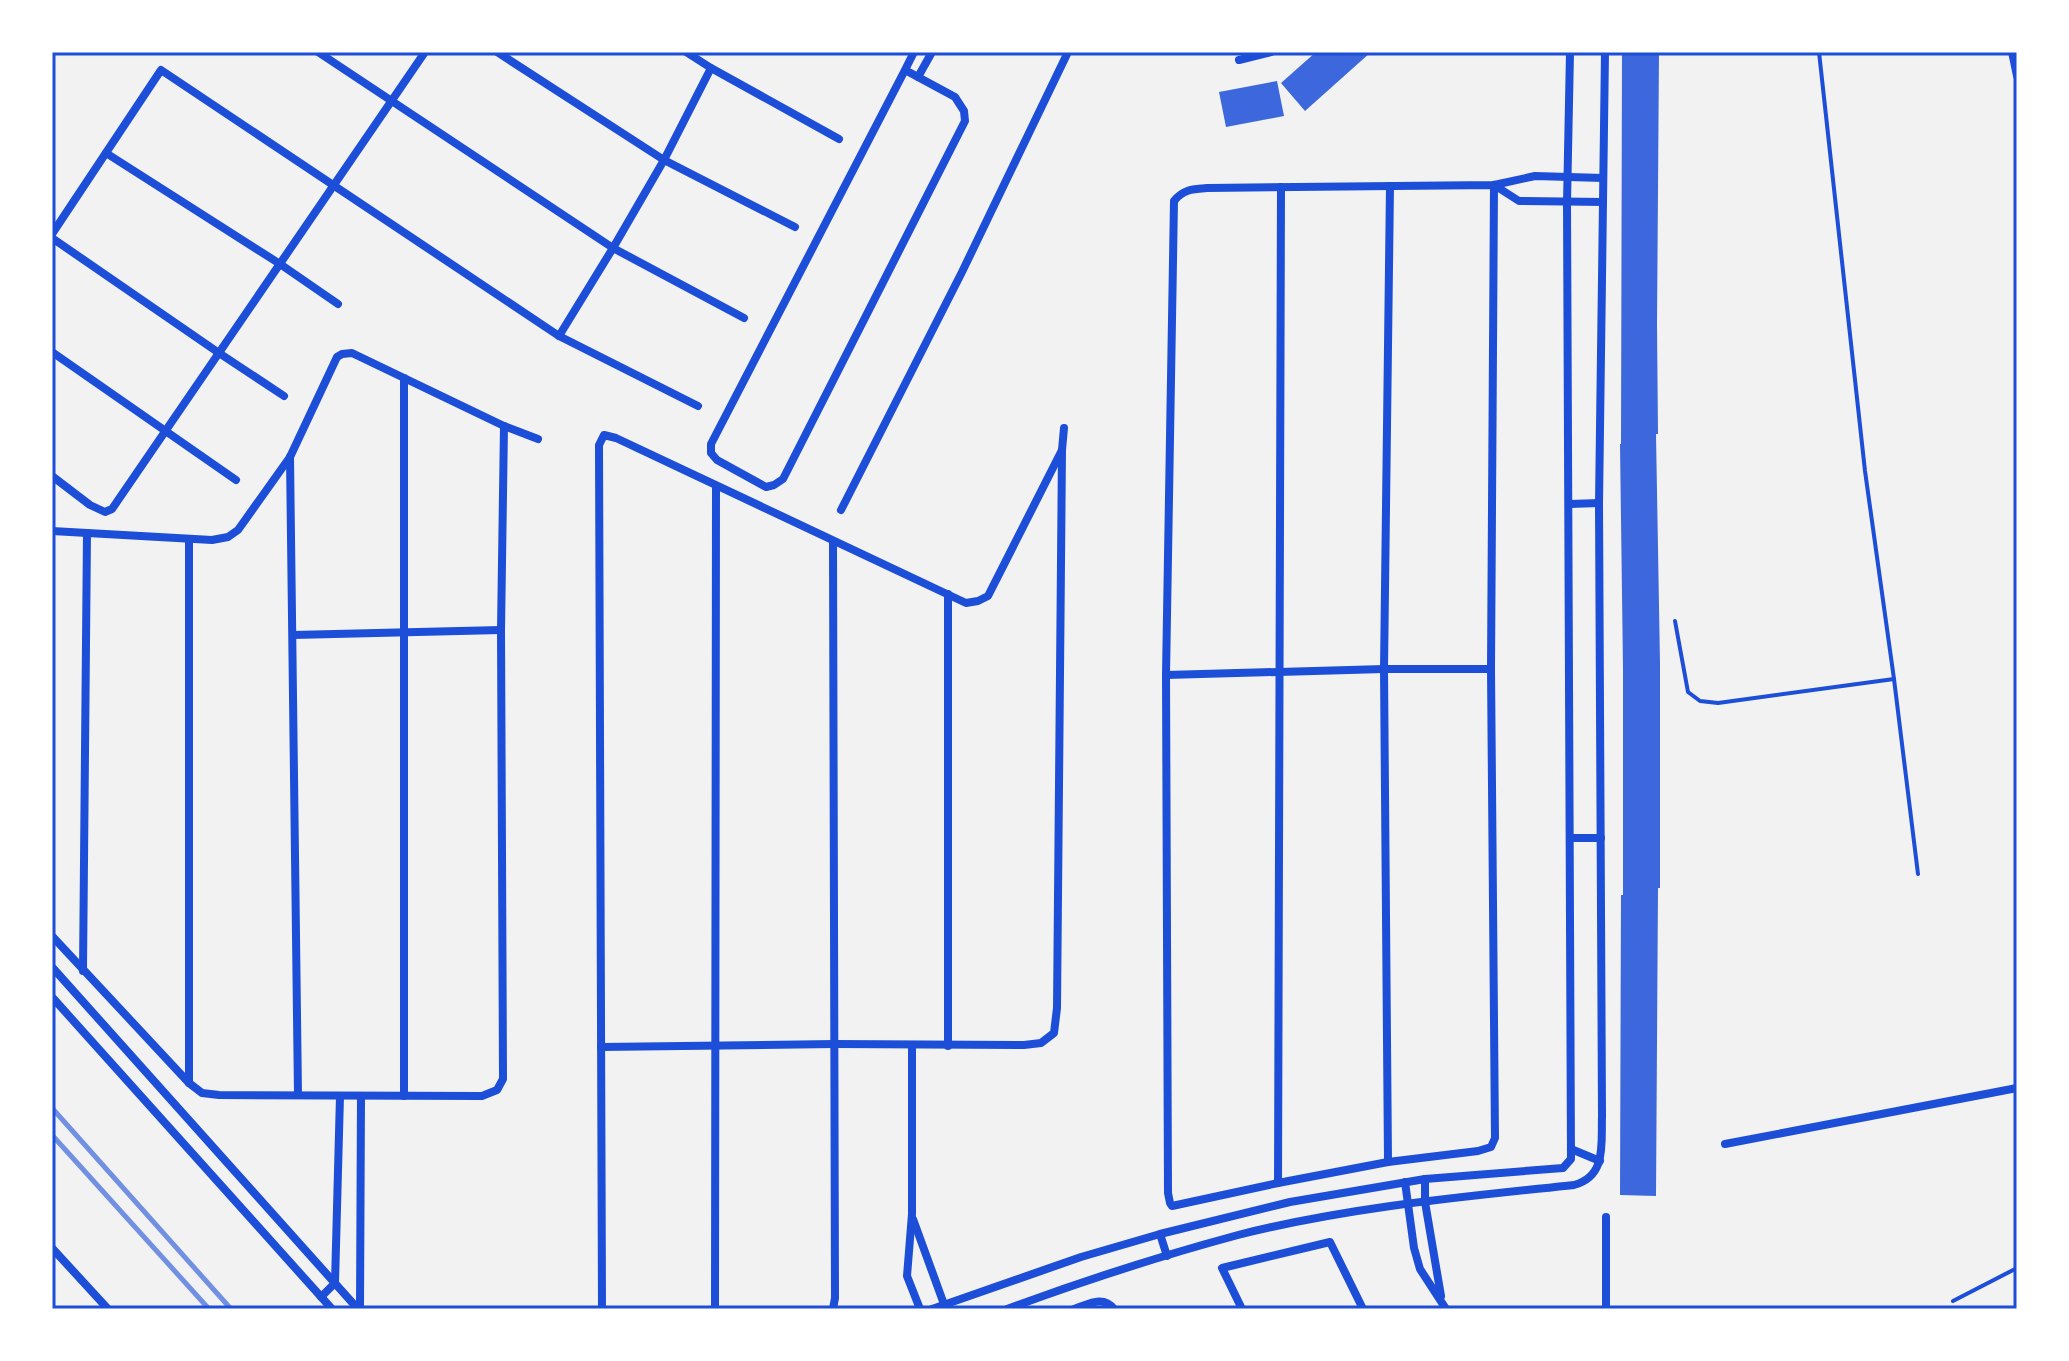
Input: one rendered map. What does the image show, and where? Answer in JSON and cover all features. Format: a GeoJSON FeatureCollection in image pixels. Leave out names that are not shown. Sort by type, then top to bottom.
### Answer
{"type":"FeatureCollection","features":[{"type":"Feature","properties":{"kind":"street"},"geometry":{"type":"LineString","coordinates":[[318,52],[613,248],[744,318]]}},
{"type":"Feature","properties":{"kind":"street"},"geometry":{"type":"LineString","coordinates":[[52,476],[90,505],[105,512],[112,509],[425,52]]}},
{"type":"Feature","properties":{"kind":"street"},"geometry":{"type":"LineString","coordinates":[[497,52],[664,160],[795,227]]}},
{"type":"Feature","properties":{"kind":"street"},"geometry":{"type":"LineString","coordinates":[[686,52],[839,139]]}},
{"type":"Feature","properties":{"kind":"street"},"geometry":{"type":"LineString","coordinates":[[905,70],[955,97],[964,111],[965,121],[783,479],[766,487],[717,460],[711,453],[711,444],[914,52]]}},
{"type":"Feature","properties":{"kind":"street"},"geometry":{"type":"LineString","coordinates":[[918,77],[932,52]]}},
{"type":"Feature","properties":{"kind":"street"},"geometry":{"type":"LineString","coordinates":[[841,510],[962,272],[1068,52]]}},
{"type":"Feature","properties":{"kind":"street"},"geometry":{"type":"LineString","coordinates":[[1239,60],[1271,52]]}},
{"type":"Feature","properties":{"kind":"street"},"geometry":{"type":"LineString","coordinates":[[932,1309],[1081,1257],[1290,1202],[1425,1179],[1563,1168],[1571,1159],[1567,203],[1570,52]]}},
{"type":"Feature","properties":{"kind":"street"},"geometry":{"type":"LineString","coordinates":[[1007,1309],[1076,1283],[1240,1235],[1408,1204],[1574,1185],[1586,1181],[1600,1161],[1599,503],[1605,52]]}},
{"type":"Feature","properties":{"kind":"street"},"geometry":{"type":"LineString","coordinates":[[2012,52],[2017,76]]}},
{"type":"Feature","properties":{"kind":"street"},"geometry":{"type":"LineString","coordinates":[[559,336],[664,160],[711,68]]}},
{"type":"Feature","properties":{"kind":"street"},"geometry":{"type":"LineString","coordinates":[[284,396],[52,236],[161,70],[559,336],[698,406]]}},
{"type":"Feature","properties":{"kind":"street"},"geometry":{"type":"LineString","coordinates":[[106,153],[338,304]]}},
{"type":"Feature","properties":{"kind":"street"},"geometry":{"type":"LineString","coordinates":[[1494,185],[1491,669],[1495,1138],[1491,1147],[1478,1151],[1388,1162],[1175,1207],[1170,1203],[1168,1193],[1166,675],[1174,201],[1180,193],[1197,189],[1494,185],[1535,176],[1603,178]]}},
{"type":"Feature","properties":{"kind":"street"},"geometry":{"type":"LineString","coordinates":[[1494,185],[1519,201],[1603,202]]}},
{"type":"Feature","properties":{"kind":"street"},"geometry":{"type":"LineString","coordinates":[[1388,1162],[1384,669],[1390,186]]}},
{"type":"Feature","properties":{"kind":"street"},"geometry":{"type":"LineString","coordinates":[[1278,1183],[1281,187]]}},
{"type":"Feature","properties":{"kind":"street"},"geometry":{"type":"LineString","coordinates":[[52,352],[236,480]]}},
{"type":"Feature","properties":{"kind":"street"},"geometry":{"type":"LineString","coordinates":[[52,531],[212,540],[228,537],[238,530],[290,457],[337,357],[342,354],[352,353],[504,426],[538,439]]}},
{"type":"Feature","properties":{"kind":"street"},"geometry":{"type":"LineString","coordinates":[[404,378],[404,1096]]}},
{"type":"Feature","properties":{"kind":"street"},"geometry":{"type":"LineString","coordinates":[[52,936],[189,1083],[202,1093],[482,1096],[497,1090],[503,1079],[501,630],[504,426]]}},
{"type":"Feature","properties":{"kind":"street"},"geometry":{"type":"LineString","coordinates":[[601,1047],[1024,1045],[1041,1043],[1054,1033],[1057,1008],[1064,428]]}},
{"type":"Feature","properties":{"kind":"street"},"geometry":{"type":"LineString","coordinates":[[602,1309],[599,445],[604,435],[966,603],[988,596],[1062,450]]}},
{"type":"Feature","properties":{"kind":"street"},"geometry":{"type":"LineString","coordinates":[[290,457],[298,1095]]}},
{"type":"Feature","properties":{"kind":"street"},"geometry":{"type":"LineString","coordinates":[[715,1309],[716,486]]}},
{"type":"Feature","properties":{"kind":"street"},"geometry":{"type":"LineString","coordinates":[[1570,504],[1599,503]]}},
{"type":"Feature","properties":{"kind":"street"},"geometry":{"type":"LineString","coordinates":[[83,971],[87,533]]}},
{"type":"Feature","properties":{"kind":"street"},"geometry":{"type":"LineString","coordinates":[[189,539],[189,1083]]}},
{"type":"Feature","properties":{"kind":"street"},"geometry":{"type":"LineString","coordinates":[[833,542],[833,1309]]}},
{"type":"Feature","properties":{"kind":"street"},"geometry":{"type":"LineString","coordinates":[[948,594],[948,1046]]}},
{"type":"Feature","properties":{"kind":"street"},"geometry":{"type":"LineString","coordinates":[[293,635],[501,630]]}},
{"type":"Feature","properties":{"kind":"street"},"geometry":{"type":"LineString","coordinates":[[1166,675],[1491,669]]}},
{"type":"Feature","properties":{"kind":"street"},"geometry":{"type":"LineString","coordinates":[[1570,838],[1601,838]]}},
{"type":"Feature","properties":{"kind":"street"},"geometry":{"type":"LineString","coordinates":[[52,967],[359,1309]]}},
{"type":"Feature","properties":{"kind":"street"},"geometry":{"type":"LineString","coordinates":[[52,997],[332,1309]]}},
{"type":"Feature","properties":{"kind":"street"},"geometry":{"type":"LineString","coordinates":[[912,1046],[912,1214],[907,1276],[920,1309]]}},
{"type":"Feature","properties":{"kind":"street"},"geometry":{"type":"LineString","coordinates":[[1725,1144],[2017,1088]]}},
{"type":"Feature","properties":{"kind":"street"},"geometry":{"type":"LineString","coordinates":[[321,1297],[335,1283],[340,1096]]}},
{"type":"Feature","properties":{"kind":"street"},"geometry":{"type":"LineString","coordinates":[[359,1309],[361,1096]]}},
{"type":"Feature","properties":{"kind":"street"},"geometry":{"type":"LineString","coordinates":[[1571,1149],[1600,1161]]}},
{"type":"Feature","properties":{"kind":"street"},"geometry":{"type":"LineString","coordinates":[[1425,1179],[1425,1202],[1444,1305]]}},
{"type":"Feature","properties":{"kind":"street"},"geometry":{"type":"LineString","coordinates":[[1405,1182],[1420,1269],[1444,1305]]}},
{"type":"Feature","properties":{"kind":"street"},"geometry":{"type":"LineString","coordinates":[[912,1214],[945,1307]]}},
{"type":"Feature","properties":{"kind":"street"},"geometry":{"type":"LineString","coordinates":[[1606,1217],[1606,1309]]}},
{"type":"Feature","properties":{"kind":"street"},"geometry":{"type":"LineString","coordinates":[[1160,1234],[1167,1256]]}},
{"type":"Feature","properties":{"kind":"street"},"geometry":{"type":"LineString","coordinates":[[1242,1309],[1222,1268],[1330,1242],[1363,1309]]}},
{"type":"Feature","properties":{"kind":"street"},"geometry":{"type":"LineString","coordinates":[[52,1248],[108,1309]]}},
{"type":"Feature","properties":{"kind":"street"},"geometry":{"type":"LineString","coordinates":[[1074,1309],[1100,1300],[1107,1301],[1114,1309]]}},
{"type":"Feature","properties":{"kind":"lane"},"geometry":{"type":"LineString","coordinates":[[1819,52],[1865,471],[1918,874]]}},
{"type":"Feature","properties":{"kind":"lane"},"geometry":{"type":"LineString","coordinates":[[1675,621],[1688,692],[1700,701],[1718,703],[1894,679]]}},
{"type":"Feature","properties":{"kind":"lane"},"geometry":{"type":"LineString","coordinates":[[1953,1301],[2017,1268]]}},
{"type":"Feature","properties":{"kind":"building"},"geometry":{"type":"Polygon","coordinates":[[[1316,52],[1371,52],[1305,111],[1281,83],[1316,52]]]}},
{"type":"Feature","properties":{"kind":"building"},"geometry":{"type":"Polygon","coordinates":[[[1622,52],[1659,52],[1656,434],[1660,888],[1656,1196],[1620,1195],[1623,895],[1620,444],[1622,52]]]}},
{"type":"Feature","properties":{"kind":"building"},"geometry":{"type":"Polygon","coordinates":[[[1277,81],[1284,116],[1226,127],[1219,92],[1277,81]]]}},
{"type":"Feature","properties":{"kind":"railway"},"geometry":{"type":"LineString","coordinates":[[52,1108],[231,1309]]}},
{"type":"Feature","properties":{"kind":"railway"},"geometry":{"type":"LineString","coordinates":[[52,1135],[209,1309]]}}]}
